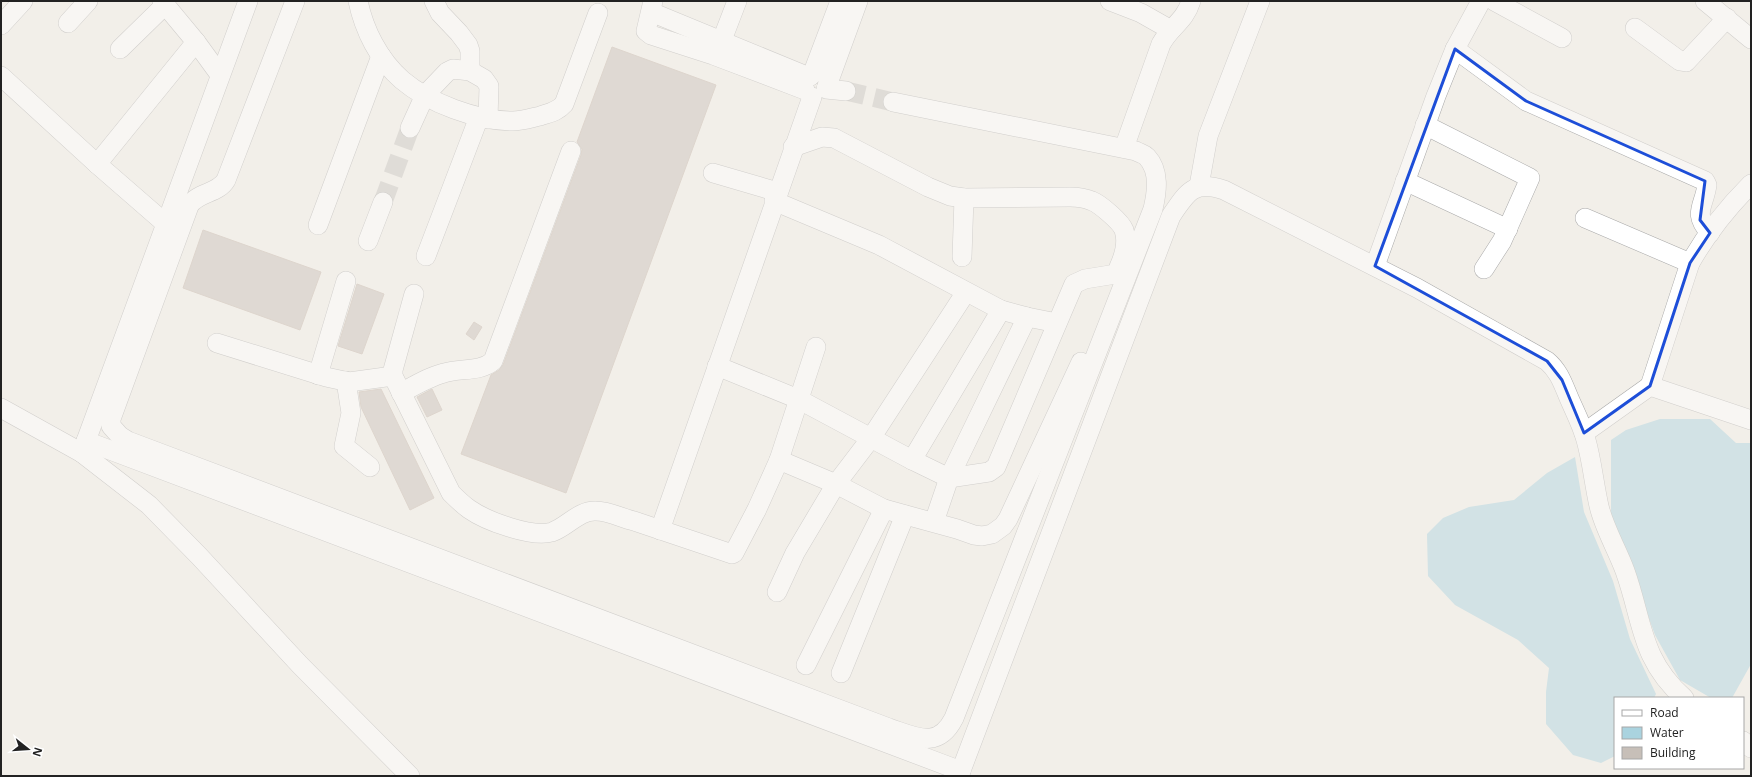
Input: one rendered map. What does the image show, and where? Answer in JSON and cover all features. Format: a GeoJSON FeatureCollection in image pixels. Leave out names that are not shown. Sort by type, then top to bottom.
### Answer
{"type":"FeatureCollection","features":[{"type":"Feature","properties":{"kind":"street"},"geometry":{"type":"LineString","coordinates":[[1,25],[23,1]]}},
{"type":"Feature","properties":{"kind":"street"},"geometry":{"type":"LineString","coordinates":[[68,23],[88,1]]}},
{"type":"Feature","properties":{"kind":"street"},"geometry":{"type":"LineString","coordinates":[[84,447],[248,1]]}},
{"type":"Feature","properties":{"kind":"street"},"geometry":{"type":"LineString","coordinates":[[295,1],[226,180],[221,187],[195,199],[189,206],[111,419],[111,426],[128,440],[846,712],[922,739],[931,739],[944,734],[950,728],[1153,209],[1157,194],[1156,179],[1153,168],[1147,157],[1136,151],[893,102]]}},
{"type":"Feature","properties":{"kind":"street"},"geometry":{"type":"LineString","coordinates":[[358,1],[360,12],[371,39],[381,56],[402,80],[444,105],[484,118],[514,121],[554,112],[564,104],[598,13]]}},
{"type":"Feature","properties":{"kind":"street"},"geometry":{"type":"LineString","coordinates":[[434,1],[440,13],[468,45],[470,51],[470,71]]}},
{"type":"Feature","properties":{"kind":"street"},"geometry":{"type":"LineString","coordinates":[[718,49],[737,1]]}},
{"type":"Feature","properties":{"kind":"street"},"geometry":{"type":"LineString","coordinates":[[660,530],[815,86],[840,1]]}},
{"type":"Feature","properties":{"kind":"street"},"geometry":{"type":"LineString","coordinates":[[815,86],[858,1]]}},
{"type":"Feature","properties":{"kind":"street"},"geometry":{"type":"LineString","coordinates":[[1110,1],[1144,7],[1171,30]]}},
{"type":"Feature","properties":{"kind":"street"},"geometry":{"type":"LineString","coordinates":[[1124,148],[1165,35],[1184,18],[1191,1]]}},
{"type":"Feature","properties":{"kind":"street"},"geometry":{"type":"LineString","coordinates":[[1199,186],[1208,136],[1260,1]]}},
{"type":"Feature","properties":{"kind":"street"},"geometry":{"type":"LineString","coordinates":[[1375,266],[1425,125],[1455,49],[1481,1]]}},
{"type":"Feature","properties":{"kind":"street"},"geometry":{"type":"LineString","coordinates":[[1494,1],[1562,38]]}},
{"type":"Feature","properties":{"kind":"street"},"geometry":{"type":"LineString","coordinates":[[1705,1],[1751,39]]}},
{"type":"Feature","properties":{"kind":"street"},"geometry":{"type":"LineString","coordinates":[[120,49],[164,3],[196,42],[220,75]]}},
{"type":"Feature","properties":{"kind":"street"},"geometry":{"type":"LineString","coordinates":[[652,6],[646,31],[648,34],[718,49],[815,86],[846,91]]}},
{"type":"Feature","properties":{"kind":"street"},"geometry":{"type":"LineString","coordinates":[[1635,28],[1680,61],[1686,62],[1727,18]]}},
{"type":"Feature","properties":{"kind":"street"},"geometry":{"type":"LineString","coordinates":[[97,164],[196,42]]}},
{"type":"Feature","properties":{"kind":"street"},"geometry":{"type":"LineString","coordinates":[[1455,49],[1526,101],[1705,181],[1707,185],[1700,210],[1700,220],[1710,233]]}},
{"type":"Feature","properties":{"kind":"street"},"geometry":{"type":"LineString","coordinates":[[318,225],[381,56]]}},
{"type":"Feature","properties":{"kind":"street"},"geometry":{"type":"LineString","coordinates":[[410,128],[425,95],[447,72],[453,69],[470,71],[484,79],[489,86],[484,118],[426,256]]}},
{"type":"Feature","properties":{"kind":"street"},"geometry":{"type":"LineString","coordinates":[[1,76],[97,164],[166,224]]}},
{"type":"Feature","properties":{"kind":"street"},"geometry":{"type":"LineString","coordinates":[[1425,125],[1529,177],[1530,180],[1508,229],[1484,269]]}},
{"type":"Feature","properties":{"kind":"street"},"geometry":{"type":"LineString","coordinates":[[779,460],[836,484],[884,509],[934,522],[974,535],[982,536],[997,531],[1008,519],[1086,351],[1126,246],[1124,230],[1121,224],[1094,201],[1070,197],[964,198],[950,196],[928,187],[834,138],[822,137],[793,147]]}},
{"type":"Feature","properties":{"kind":"street"},"geometry":{"type":"LineString","coordinates":[[401,393],[421,382],[445,373],[464,369],[482,368],[493,361],[571,151]]}},
{"type":"Feature","properties":{"kind":"street"},"geometry":{"type":"LineString","coordinates":[[713,173],[776,197],[879,245],[1001,310],[1058,323]]}},
{"type":"Feature","properties":{"kind":"street"},"geometry":{"type":"LineString","coordinates":[[1405,181],[1508,229]]}},
{"type":"Feature","properties":{"kind":"street"},"geometry":{"type":"LineString","coordinates":[[1585,438],[1650,386],[1690,263],[1701,244],[1739,196],[1751,184]]}},
{"type":"Feature","properties":{"kind":"street"},"geometry":{"type":"LineString","coordinates":[[1,408],[84,447],[960,774],[1171,216],[1184,196],[1199,186],[1210,185],[1224,190],[1417,288],[1547,361],[1553,366],[1562,380],[1585,438],[1599,508],[1625,569],[1638,620],[1649,652],[1659,671],[1679,694]]}},
{"type":"Feature","properties":{"kind":"street"},"geometry":{"type":"LineString","coordinates":[[962,257],[964,198]]}},
{"type":"Feature","properties":{"kind":"street"},"geometry":{"type":"LineString","coordinates":[[368,241],[383,202]]}},
{"type":"Feature","properties":{"kind":"street"},"geometry":{"type":"LineString","coordinates":[[1585,218],[1690,263]]}},
{"type":"Feature","properties":{"kind":"street"},"geometry":{"type":"LineString","coordinates":[[717,366],[798,399],[912,460],[949,478],[989,472],[996,467],[1074,284],[1085,279],[1116,274]]}},
{"type":"Feature","properties":{"kind":"street"},"geometry":{"type":"LineString","coordinates":[[318,375],[346,281]]}},
{"type":"Feature","properties":{"kind":"street"},"geometry":{"type":"LineString","coordinates":[[776,592],[795,553],[836,484],[871,438],[966,292]]}},
{"type":"Feature","properties":{"kind":"street"},"geometry":{"type":"LineString","coordinates":[[414,294],[393,370],[393,376],[451,493],[457,500],[476,514],[512,527],[539,534],[560,529],[581,515],[596,511],[734,554],[757,509],[779,460],[816,347]]}},
{"type":"Feature","properties":{"kind":"street"},"geometry":{"type":"LineString","coordinates":[[912,460],[1001,310]]}},
{"type":"Feature","properties":{"kind":"street"},"geometry":{"type":"LineString","coordinates":[[934,522],[949,478],[1027,317]]}},
{"type":"Feature","properties":{"kind":"street"},"geometry":{"type":"LineString","coordinates":[[217,343],[318,375],[346,381],[360,381],[393,376]]}},
{"type":"Feature","properties":{"kind":"street"},"geometry":{"type":"LineString","coordinates":[[346,381],[351,413],[344,446],[370,467]]}},
{"type":"Feature","properties":{"kind":"street"},"geometry":{"type":"LineString","coordinates":[[1650,386],[1751,420]]}},
{"type":"Feature","properties":{"kind":"street"},"geometry":{"type":"LineString","coordinates":[[84,447],[149,505],[200,556],[300,665],[410,776]]}},
{"type":"Feature","properties":{"kind":"street"},"geometry":{"type":"LineString","coordinates":[[806,665],[884,509]]}},
{"type":"Feature","properties":{"kind":"street"},"geometry":{"type":"LineString","coordinates":[[841,673],[905,515]]}},
{"type":"Feature","properties":{"kind":"highlighted area"},"geometry":{"type":"Polygon","coordinates":[[[1455,49],[1526,101],[1705,181],[1700,220],[1710,233],[1690,263],[1650,386],[1584,433],[1562,380],[1547,361],[1375,266],[1455,49]]]}},
{"type":"Feature","properties":{"kind":"water"},"geometry":{"type":"Polygon","coordinates":[[[1660,419],[1710,419],[1736,443],[1751,443],[1751,664],[1733,697],[1709,697],[1680,680],[1655,635],[1611,514],[1611,440],[1626,430],[1660,419]]]}},
{"type":"Feature","properties":{"kind":"water"},"geometry":{"type":"Polygon","coordinates":[[[1575,457],[1584,512],[1613,581],[1630,639],[1656,694],[1654,697],[1614,697],[1614,756],[1601,763],[1573,755],[1546,724],[1546,692],[1549,668],[1518,640],[1455,605],[1428,576],[1427,534],[1443,518],[1469,507],[1514,500],[1547,473],[1575,457]]]}},
{"type":"Feature","properties":{"kind":"building"},"geometry":{"type":"Polygon","coordinates":[[[612,47],[716,85],[566,493],[461,454],[491,375],[499,370],[503,365],[581,155],[582,149],[577,142],[612,47]]]}},
{"type":"Feature","properties":{"kind":"building"},"geometry":{"type":"Polygon","coordinates":[[[203,230],[321,272],[300,330],[183,288],[203,230]]]}},
{"type":"Feature","properties":{"kind":"building"},"geometry":{"type":"Polygon","coordinates":[[[357,284],[384,294],[362,354],[338,346],[357,284]]]}},
{"type":"Feature","properties":{"kind":"building"},"geometry":{"type":"Polygon","coordinates":[[[474,322],[482,327],[474,340],[466,334],[474,322]]]}},
{"type":"Feature","properties":{"kind":"building"},"geometry":{"type":"Polygon","coordinates":[[[381,389],[434,498],[410,510],[361,407],[359,392],[381,389]]]}},
{"type":"Feature","properties":{"kind":"building"},"geometry":{"type":"Polygon","coordinates":[[[432,389],[442,410],[427,417],[417,397],[432,389]]]}},
{"type":"Feature","properties":{"kind":"tunnel"},"geometry":{"type":"LineString","coordinates":[[846,91],[893,102]]}},
{"type":"Feature","properties":{"kind":"tunnel"},"geometry":{"type":"LineString","coordinates":[[383,202],[410,128]]}}]}
